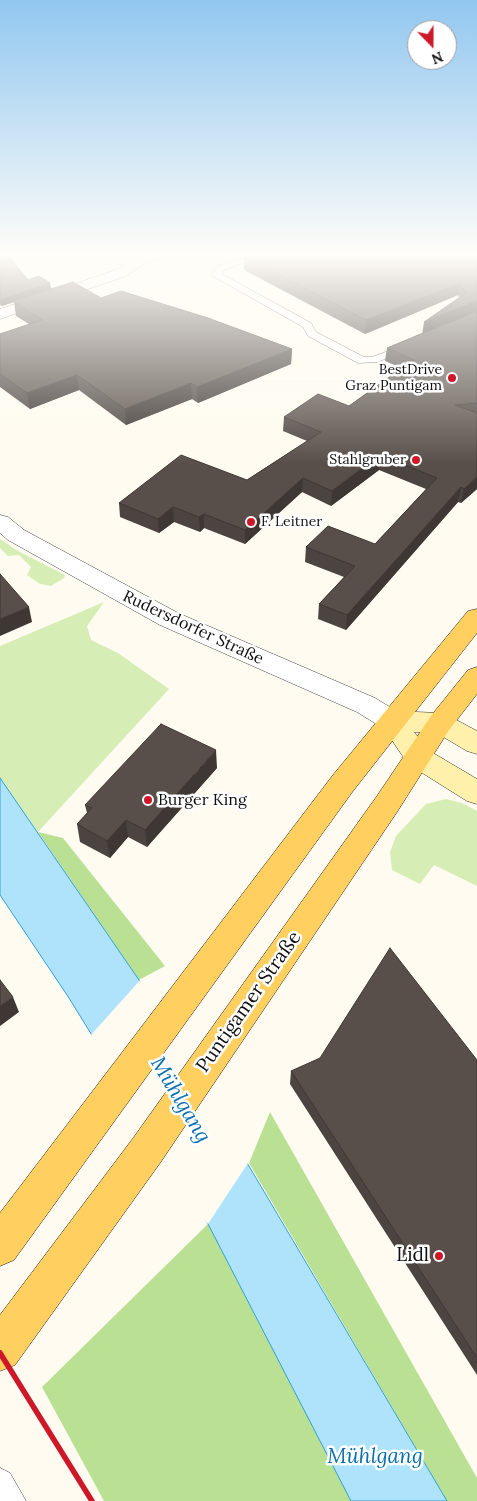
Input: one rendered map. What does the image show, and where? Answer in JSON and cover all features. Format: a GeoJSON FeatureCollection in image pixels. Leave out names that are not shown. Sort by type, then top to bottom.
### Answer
{"type":"FeatureCollection","features":[{"type":"Feature","properties":{"kind":"main road"},"geometry":{"type":"LineString","coordinates":[[0,1246],[110,1094],[186,997],[343,783],[477,617]]}},
{"type":"Feature","properties":{"kind":"main road","name":"Puntigamer Straße"},"geometry":{"type":"LineString","coordinates":[[0,1350],[147,1150],[387,804],[440,723],[477,676]]}},
{"type":"Feature","properties":{"kind":"main road"},"geometry":{"type":"LineString","coordinates":[[392,721],[440,723],[477,744]]}},
{"type":"Feature","properties":{"kind":"main road"},"geometry":{"type":"LineString","coordinates":[[392,721],[418,757],[477,793]]}},
{"type":"Feature","properties":{"kind":"street","name":"Rudersdorfer Straße"},"geometry":{"type":"LineString","coordinates":[[0,522],[16,535],[168,620],[366,705],[392,721]]}},
{"type":"Feature","properties":{"kind":"lane"},"geometry":{"type":"LineString","coordinates":[[305,324],[312,334],[362,361],[374,360],[417,342]]}},
{"type":"Feature","properties":{"kind":"lane"},"geometry":{"type":"LineString","coordinates":[[0,1483],[11,1501]]}},
{"type":"Feature","properties":{"kind":"green space"},"geometry":{"type":"Polygon","coordinates":[[[0,539],[18,551],[65,575],[64,578],[51,586],[40,584],[27,575],[31,567],[19,555],[8,556],[0,548],[0,539]]]}},
{"type":"Feature","properties":{"kind":"green space"},"geometry":{"type":"Polygon","coordinates":[[[104,602],[87,626],[91,640],[118,653],[169,689],[38,832],[0,778],[0,646],[104,602]]]}},
{"type":"Feature","properties":{"kind":"green space"},"geometry":{"type":"Polygon","coordinates":[[[446,799],[462,803],[477,811],[477,886],[434,865],[420,884],[392,870],[390,852],[396,836],[426,804],[446,799]]]}},
{"type":"Feature","properties":{"kind":"green space"},"geometry":{"type":"Polygon","coordinates":[[[38,832],[63,838],[165,966],[139,980],[38,832]]]}},
{"type":"Feature","properties":{"kind":"green space"},"geometry":{"type":"Polygon","coordinates":[[[270,1112],[477,1478],[477,1501],[447,1501],[249,1163],[270,1112]]]}},
{"type":"Feature","properties":{"kind":"green space"},"geometry":{"type":"Polygon","coordinates":[[[208,1224],[351,1501],[104,1501],[42,1387],[208,1224]]]}},
{"type":"Feature","properties":{"kind":"water","name":"Mühlgang"},"geometry":{"type":"Polygon","coordinates":[[[0,778],[139,980],[447,1501],[351,1501],[208,1224],[69,998],[0,895],[0,778]]]}},
{"type":"Feature","properties":{"kind":"pier"},"geometry":{"type":"Polygon","coordinates":[[[142,978],[250,1160],[208,1224],[197,1211],[90,1036],[142,978]]]}},
{"type":"Feature","properties":{"kind":"building"},"geometry":{"type":"Polygon","coordinates":[[[30,324],[224,324],[292,349],[197,387],[191,383],[125,409],[77,375],[27,393],[0,374],[0,334],[30,324]]]}},
{"type":"Feature","properties":{"kind":"building"},"geometry":{"type":"Polygon","coordinates":[[[445,324],[477,324],[477,403],[455,405],[477,413],[477,477],[464,489],[461,487],[347,615],[319,604],[355,566],[306,547],[328,526],[375,544],[437,478],[380,455],[332,491],[303,478],[245,530],[204,514],[199,517],[173,507],[158,519],[119,503],[181,455],[247,480],[321,432],[284,417],[318,394],[349,406],[414,360],[387,348],[445,324]]]}},
{"type":"Feature","properties":{"kind":"building"},"geometry":{"type":"Polygon","coordinates":[[[0,574],[29,607],[0,619],[0,574]]]}},
{"type":"Feature","properties":{"kind":"building","name":"Burger King"},"geometry":{"type":"Polygon","coordinates":[[[161,724],[216,750],[145,830],[126,820],[107,841],[77,824],[92,808],[85,805],[161,724]]]}},
{"type":"Feature","properties":{"kind":"building","name":"Lidl"},"geometry":{"type":"Polygon","coordinates":[[[390,948],[477,1060],[477,1358],[291,1071],[320,1058],[390,948]]]}},
{"type":"Feature","properties":{"kind":"building"},"geometry":{"type":"Polygon","coordinates":[[[0,980],[13,997],[0,1006],[0,980]]]}},
{"type":"Feature","properties":{"kind":"railway"},"geometry":{"type":"LineString","coordinates":[[0,1353],[92,1501]]}},
{"type":"Feature","properties":{"kind":"place","name":"BestDrive Graz Puntigam"},"geometry":{"type":"Point","coordinates":[452,378]}},
{"type":"Feature","properties":{"kind":"place","name":"Stahlgruber"},"geometry":{"type":"Point","coordinates":[416,460]}},
{"type":"Feature","properties":{"kind":"place","name":"F. Leitner"},"geometry":{"type":"Point","coordinates":[251,522]}},
{"type":"Feature","properties":{"kind":"place","name":"Burger King"},"geometry":{"type":"Point","coordinates":[148,800]}},
{"type":"Feature","properties":{"kind":"place","name":"Lidl"},"geometry":{"type":"Point","coordinates":[439,1256]}}]}
